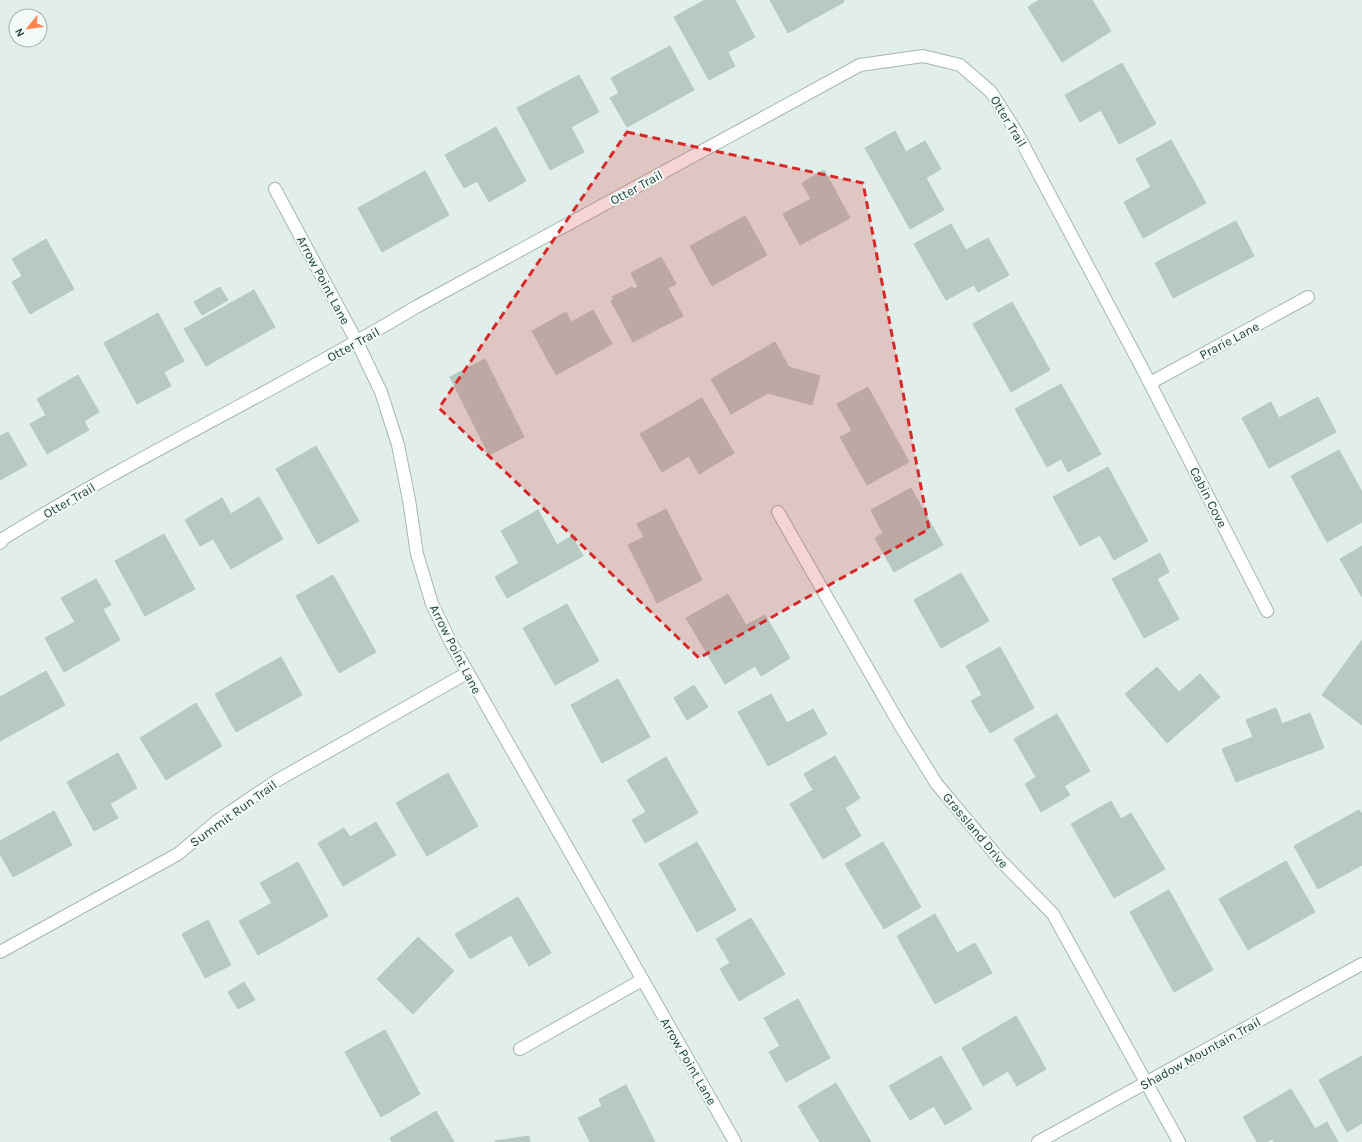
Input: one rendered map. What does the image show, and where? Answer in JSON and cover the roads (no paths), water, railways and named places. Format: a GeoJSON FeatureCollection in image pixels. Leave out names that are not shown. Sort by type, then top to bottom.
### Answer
{"type":"FeatureCollection","features":[{"type":"Feature","properties":{"kind":"street","name":"Otter Trail"},"geometry":{"type":"LineString","coordinates":[[0,543],[4,538],[62,503],[357,342],[416,307],[860,65],[923,56],[960,65],[991,92],[1017,132],[1150,383]]}},
{"type":"Feature","properties":{"kind":"street","name":"Arrow Point Lane"},"geometry":{"type":"LineString","coordinates":[[275,189],[357,342],[381,392],[398,445],[409,500],[417,554],[432,604],[451,644],[735,1142]]}},
{"type":"Feature","properties":{"kind":"street","name":"Prarie Lane"},"geometry":{"type":"LineString","coordinates":[[1150,383],[1308,297]]}},
{"type":"Feature","properties":{"kind":"street","name":"Cabin Cove"},"geometry":{"type":"LineString","coordinates":[[1150,383],[1267,611]]}},
{"type":"Feature","properties":{"kind":"street","name":"Grassland Drive"},"geometry":{"type":"LineString","coordinates":[[778,512],[900,725],[936,783],[1001,861],[1053,914],[1179,1142]]}},
{"type":"Feature","properties":{"kind":"street","name":"Summit Run Trail"},"geometry":{"type":"LineString","coordinates":[[0,952],[178,854],[217,821],[276,781],[467,673]]}},
{"type":"Feature","properties":{"kind":"street","name":"Shadow Mountain Trail"},"geometry":{"type":"LineString","coordinates":[[1038,1142],[1362,964]]}},
{"type":"Feature","properties":{"kind":"street"},"geometry":{"type":"LineString","coordinates":[[520,1049],[642,980]]}}]}
